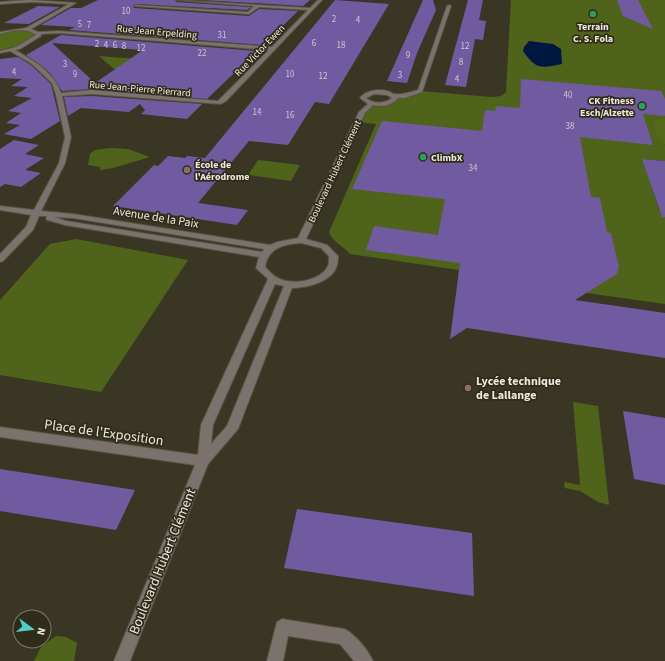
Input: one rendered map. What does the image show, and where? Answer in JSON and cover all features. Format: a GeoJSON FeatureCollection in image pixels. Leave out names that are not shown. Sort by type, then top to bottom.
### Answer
{"type":"FeatureCollection","features":[{"type":"Feature","properties":{"kind":"street"},"geometry":{"type":"LineString","coordinates":[[0,33],[26,30],[79,0]]}},
{"type":"Feature","properties":{"kind":"street"},"geometry":{"type":"LineString","coordinates":[[146,0],[136,6],[249,13],[258,5]]}},
{"type":"Feature","properties":{"kind":"street"},"geometry":{"type":"LineString","coordinates":[[178,0],[311,9]]}},
{"type":"Feature","properties":{"kind":"street","name":"Rue Victor Ewen"},"geometry":{"type":"LineString","coordinates":[[219,103],[224,100],[320,0]]}},
{"type":"Feature","properties":{"kind":"street"},"geometry":{"type":"LineString","coordinates":[[446,0],[449,6]]}},
{"type":"Feature","properties":{"kind":"street"},"geometry":{"type":"LineString","coordinates":[[394,96],[395,98],[392,102],[383,104],[372,104],[363,98],[365,94],[378,92],[388,93],[394,96],[415,94],[420,91],[451,0]]}},
{"type":"Feature","properties":{"kind":"street"},"geometry":{"type":"LineString","coordinates":[[0,3],[32,1],[74,3]]}},
{"type":"Feature","properties":{"kind":"street","name":"Rue Jean Erpelding"},"geometry":{"type":"LineString","coordinates":[[26,30],[39,33],[58,32],[273,49]]}},
{"type":"Feature","properties":{"kind":"street"},"geometry":{"type":"LineString","coordinates":[[0,52],[11,50],[38,37],[39,33]]}},
{"type":"Feature","properties":{"kind":"street"},"geometry":{"type":"LineString","coordinates":[[0,259],[30,228],[36,213],[55,179],[68,137],[59,95],[54,82],[34,63],[11,50]]}},
{"type":"Feature","properties":{"kind":"street","name":"Rue Jean-Pierre Pierrard"},"geometry":{"type":"LineString","coordinates":[[59,95],[92,92],[219,103]]}},
{"type":"Feature","properties":{"kind":"street","name":"Boulevard Hubert Clément"},"geometry":{"type":"LineString","coordinates":[[302,240],[362,112],[372,104]]}},
{"type":"Feature","properties":{"kind":"street","name":"Avenue de la Paix"},"geometry":{"type":"LineString","coordinates":[[0,208],[73,216],[271,248]]}},
{"type":"Feature","properties":{"kind":"street","name":"Avenue de la Paix"},"geometry":{"type":"LineString","coordinates":[[36,213],[65,223],[263,255]]}},
{"type":"Feature","properties":{"kind":"street"},"geometry":{"type":"LineString","coordinates":[[302,240],[322,245],[329,250],[333,256],[334,263],[332,270],[320,280],[311,283],[289,284],[272,280],[265,275],[260,268],[263,255],[271,248],[290,241],[302,240]]}},
{"type":"Feature","properties":{"kind":"street","name":"Boulevard Hubert Clément"},"geometry":{"type":"LineString","coordinates":[[122,661],[203,461],[207,425],[272,280]]}},
{"type":"Feature","properties":{"kind":"street","name":"Boulevard Hubert Clément"},"geometry":{"type":"LineString","coordinates":[[203,461],[232,429],[289,284]]}},
{"type":"Feature","properties":{"kind":"street","name":"Place de l'Exposition"},"geometry":{"type":"LineString","coordinates":[[0,432],[203,461]]}},
{"type":"Feature","properties":{"kind":"street"},"geometry":{"type":"LineString","coordinates":[[276,661],[282,627],[344,637],[365,661]]}},
{"type":"Feature","properties":{"kind":"green space"},"geometry":{"type":"Polygon","coordinates":[[[511,0],[665,0],[665,119],[661,119],[660,142],[665,145],[665,161],[643,159],[659,210],[663,211],[665,216],[665,304],[458,275],[459,270],[350,254],[335,241],[329,232],[376,124],[358,122],[372,103],[378,104],[420,91],[491,97],[501,96],[506,92],[511,0]]]}},
{"type":"Feature","properties":{"kind":"green space"},"geometry":{"type":"Polygon","coordinates":[[[26,30],[39,35],[18,48],[0,52],[0,33],[26,30]]]}},
{"type":"Feature","properties":{"kind":"green space"},"geometry":{"type":"Polygon","coordinates":[[[99,56],[202,64],[188,76],[114,69],[99,56]]]}},
{"type":"Feature","properties":{"kind":"green space"},"geometry":{"type":"Polygon","coordinates":[[[665,119],[665,145],[660,142],[652,121],[665,119]]]}},
{"type":"Feature","properties":{"kind":"green space"},"geometry":{"type":"Polygon","coordinates":[[[111,148],[128,149],[150,157],[113,168],[100,170],[100,167],[88,165],[90,154],[95,150],[111,148]]]}},
{"type":"Feature","properties":{"kind":"green space"},"geometry":{"type":"Polygon","coordinates":[[[258,160],[300,165],[291,181],[248,175],[258,160]]]}},
{"type":"Feature","properties":{"kind":"green space"},"geometry":{"type":"Polygon","coordinates":[[[76,239],[188,260],[101,392],[0,375],[0,300],[50,244],[76,239]]]}},
{"type":"Feature","properties":{"kind":"green space"},"geometry":{"type":"Polygon","coordinates":[[[573,402],[598,406],[609,505],[598,502],[580,491],[565,488],[564,482],[580,485],[573,402]]]}},
{"type":"Feature","properties":{"kind":"green space"},"geometry":{"type":"Polygon","coordinates":[[[56,636],[66,637],[77,643],[74,661],[34,661],[40,649],[52,649],[52,639],[56,636]]]}},
{"type":"Feature","properties":{"kind":"water"},"geometry":{"type":"Polygon","coordinates":[[[529,41],[553,44],[561,49],[562,64],[544,67],[536,65],[523,51],[524,47],[529,41]]]}},
{"type":"Feature","properties":{"kind":"building"},"geometry":{"type":"Polygon","coordinates":[[[98,0],[175,0],[176,2],[251,7],[247,10],[136,4],[133,6],[134,8],[249,16],[259,9],[298,11],[263,45],[69,30],[75,27],[41,25],[71,8],[81,8],[98,0]]]}},
{"type":"Feature","properties":{"kind":"building"},"geometry":{"type":"Polygon","coordinates":[[[201,0],[310,0],[303,6],[201,0]]]}},
{"type":"Feature","properties":{"kind":"building"},"geometry":{"type":"Polygon","coordinates":[[[335,0],[389,4],[329,104],[315,102],[288,145],[249,141],[198,203],[248,210],[237,225],[113,206],[154,165],[158,166],[168,156],[205,158],[335,0]]]}},
{"type":"Feature","properties":{"kind":"building"},"geometry":{"type":"Polygon","coordinates":[[[423,0],[433,0],[436,10],[417,53],[407,83],[387,81],[423,0]]]}},
{"type":"Feature","properties":{"kind":"building"},"geometry":{"type":"Polygon","coordinates":[[[468,0],[483,0],[479,20],[486,21],[483,40],[475,39],[466,87],[445,85],[468,0]]]}},
{"type":"Feature","properties":{"kind":"building"},"geometry":{"type":"Polygon","coordinates":[[[617,0],[638,0],[653,29],[623,16],[617,0]]]}},
{"type":"Feature","properties":{"kind":"building"},"geometry":{"type":"Polygon","coordinates":[[[38,6],[60,7],[29,24],[4,23],[38,6]]]}},
{"type":"Feature","properties":{"kind":"building"},"geometry":{"type":"Polygon","coordinates":[[[61,35],[257,51],[207,99],[92,89],[62,91],[49,72],[26,55],[61,35]],[[52,43],[95,83],[143,50],[52,43]]]}},
{"type":"Feature","properties":{"kind":"building"},"geometry":{"type":"Polygon","coordinates":[[[18,57],[31,65],[51,84],[60,121],[31,139],[4,134],[20,125],[6,123],[21,113],[8,111],[32,98],[14,96],[28,87],[11,86],[22,79],[0,78],[0,59],[18,57]]]}},
{"type":"Feature","properties":{"kind":"building"},"geometry":{"type":"Polygon","coordinates":[[[521,79],[661,91],[665,99],[665,116],[643,114],[653,145],[580,137],[591,197],[600,198],[607,232],[611,233],[619,267],[617,274],[575,300],[665,313],[665,358],[467,328],[450,339],[460,263],[366,250],[374,226],[438,235],[445,199],[352,189],[382,121],[482,131],[485,110],[495,111],[496,106],[520,108],[521,79]]]}},
{"type":"Feature","properties":{"kind":"building"},"geometry":{"type":"Polygon","coordinates":[[[92,96],[202,104],[187,119],[141,114],[145,110],[140,104],[129,112],[81,108],[68,116],[64,97],[92,96]]]}},
{"type":"Feature","properties":{"kind":"building"},"geometry":{"type":"Polygon","coordinates":[[[14,140],[39,145],[25,154],[44,158],[25,170],[41,173],[21,187],[5,184],[0,187],[0,149],[14,140]]]}},
{"type":"Feature","properties":{"kind":"building"},"geometry":{"type":"Polygon","coordinates":[[[642,159],[665,161],[665,217],[662,217],[642,159]]]}},
{"type":"Feature","properties":{"kind":"building"},"geometry":{"type":"Polygon","coordinates":[[[623,411],[665,418],[665,485],[634,479],[623,411]]]}},
{"type":"Feature","properties":{"kind":"building"},"geometry":{"type":"Polygon","coordinates":[[[0,469],[135,490],[116,530],[0,511],[0,469]]]}},
{"type":"Feature","properties":{"kind":"building"},"geometry":{"type":"Polygon","coordinates":[[[297,509],[472,533],[474,596],[284,568],[297,509]]]}},
{"type":"Feature","properties":{"kind":"place","name":"Terrain C. S. Fola"},"geometry":{"type":"Point","coordinates":[593,14]}},
{"type":"Feature","properties":{"kind":"place","name":"CK Fitness Esch/Alzette"},"geometry":{"type":"Point","coordinates":[642,106]}},
{"type":"Feature","properties":{"kind":"place","name":"ClimbX"},"geometry":{"type":"Point","coordinates":[423,157]}},
{"type":"Feature","properties":{"kind":"place","name":"École de l'Aérodrome"},"geometry":{"type":"Point","coordinates":[187,170]}},
{"type":"Feature","properties":{"kind":"place","name":"Lycée technique de Lallange"},"geometry":{"type":"Point","coordinates":[468,388]}}]}
